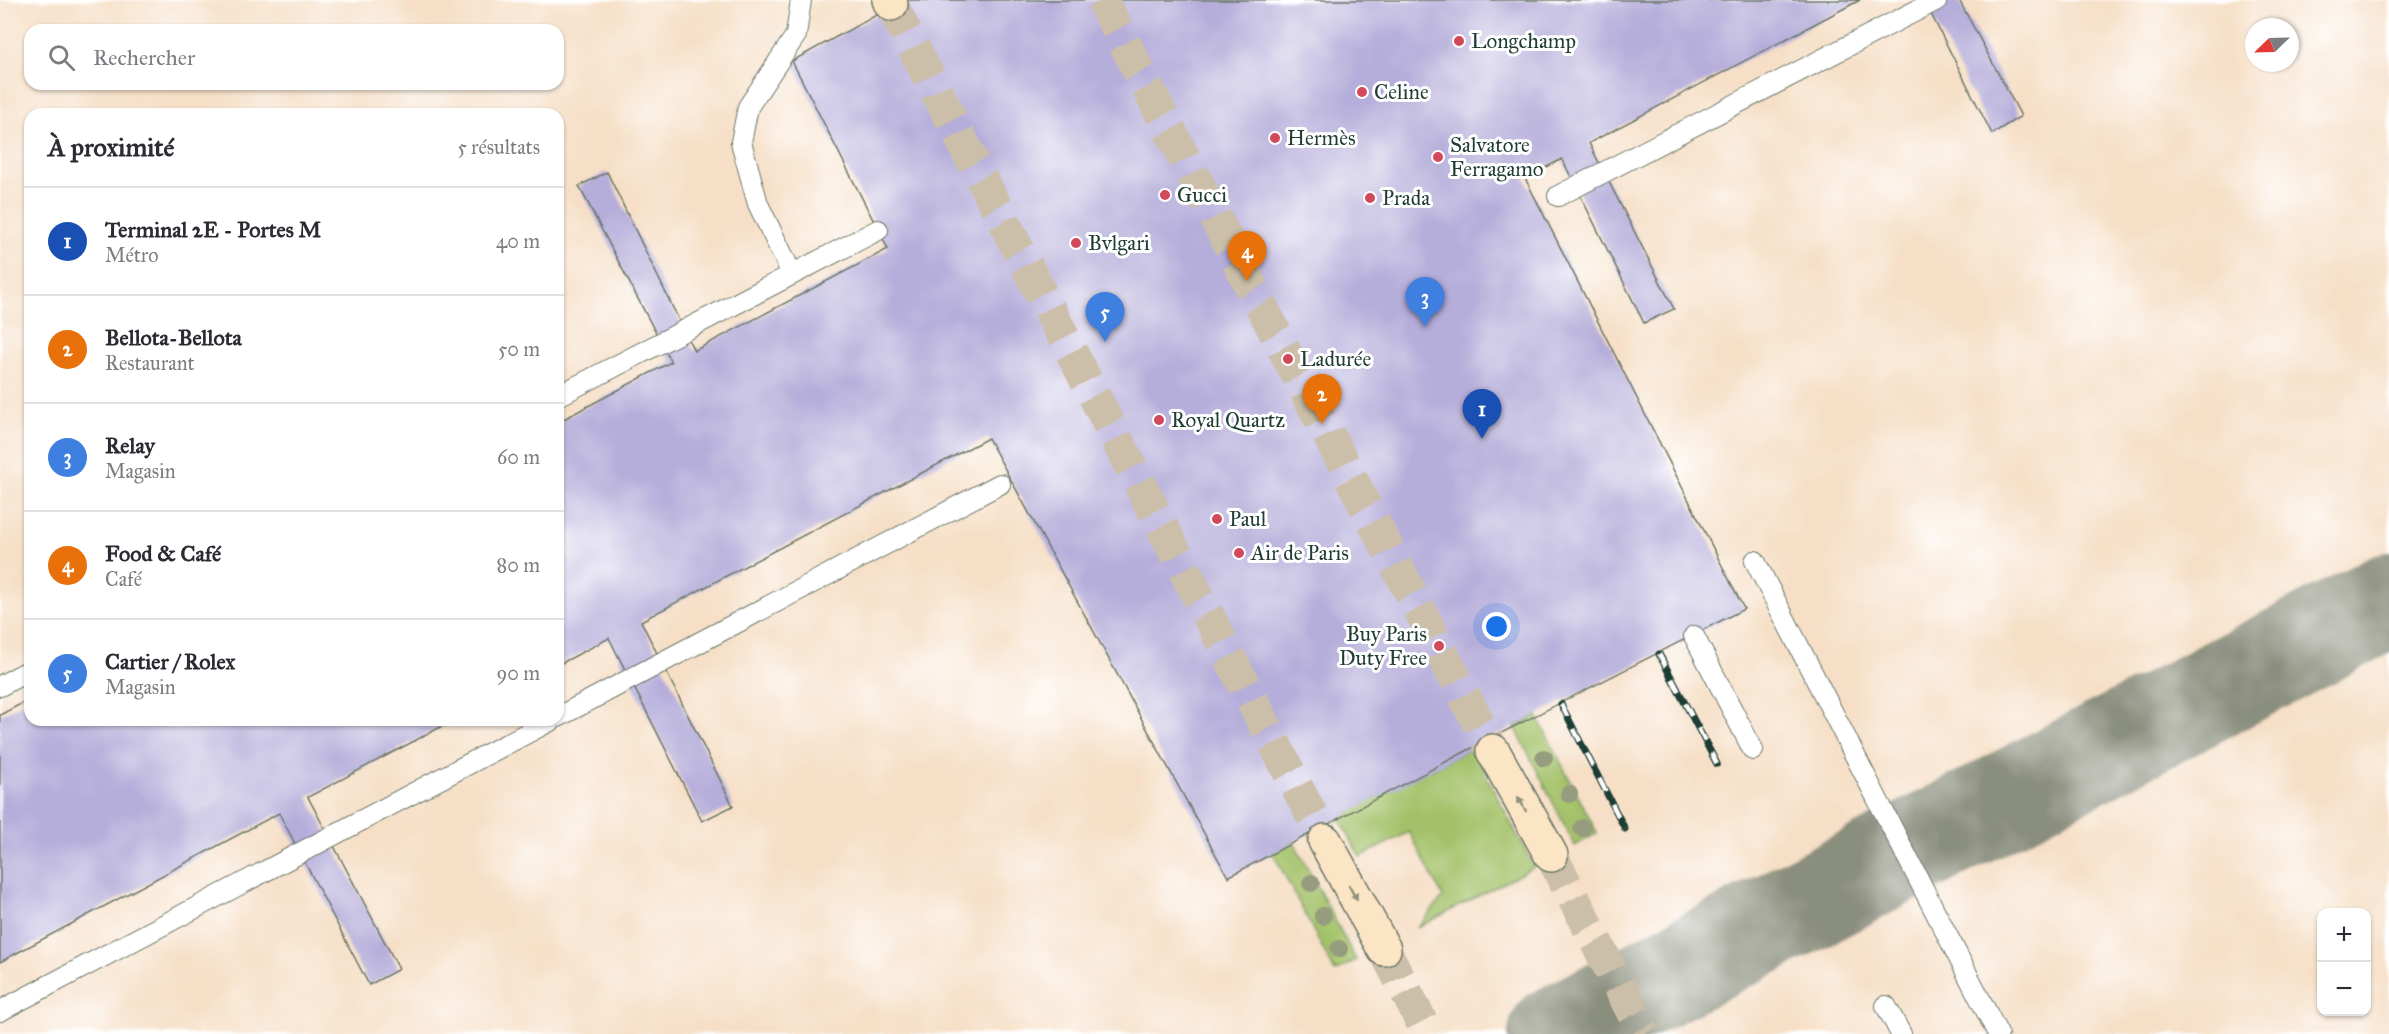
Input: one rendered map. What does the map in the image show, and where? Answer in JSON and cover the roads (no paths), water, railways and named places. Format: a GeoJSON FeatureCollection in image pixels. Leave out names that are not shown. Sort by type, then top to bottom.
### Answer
{"type":"FeatureCollection","features":[{"type":"Feature","properties":{"kind":"main road"},"geometry":{"type":"LineString","coordinates":[[1492,751],[1551,855]]}},
{"type":"Feature","properties":{"kind":"main road"},"geometry":{"type":"LineString","coordinates":[[1325,841],[1384,949]]}},
{"type":"Feature","properties":{"kind":"lane"},"geometry":{"type":"LineString","coordinates":[[792,274],[758,204],[741,142],[748,107],[796,35],[801,0]]}},
{"type":"Feature","properties":{"kind":"lane"},"geometry":{"type":"LineString","coordinates":[[1558,196],[1937,0]]}},
{"type":"Feature","properties":{"kind":"lane"},"geometry":{"type":"LineString","coordinates":[[564,393],[878,230]]}},
{"type":"Feature","properties":{"kind":"lane"},"geometry":{"type":"LineString","coordinates":[[564,714],[1000,484]]}},
{"type":"Feature","properties":{"kind":"lane"},"geometry":{"type":"LineString","coordinates":[[1755,561],[1998,1034]]}},
{"type":"Feature","properties":{"kind":"lane"},"geometry":{"type":"LineString","coordinates":[[1694,636],[1753,750]]}},
{"type":"Feature","properties":{"kind":"lane"},"geometry":{"type":"LineString","coordinates":[[0,686],[24,673]]}},
{"type":"Feature","properties":{"kind":"lane"},"geometry":{"type":"LineString","coordinates":[[0,1011],[541,726]]}},
{"type":"Feature","properties":{"kind":"lane"},"geometry":{"type":"LineString","coordinates":[[1886,1006],[1901,1034]]}},
{"type":"Feature","properties":{"kind":"tunnel"},"geometry":{"type":"LineString","coordinates":[[1102,0],[1493,751]]}},
{"type":"Feature","properties":{"kind":"tunnel"},"geometry":{"type":"LineString","coordinates":[[891,4],[1325,841]]}},
{"type":"Feature","properties":{"kind":"tunnel"},"geometry":{"type":"LineString","coordinates":[[1551,855],[1644,1034]]}},
{"type":"Feature","properties":{"kind":"tunnel"},"geometry":{"type":"LineString","coordinates":[[1384,949],[1428,1034]]}},
{"type":"Feature","properties":{"kind":"railway"},"geometry":{"type":"LineString","coordinates":[[1659,654],[1717,764]]}},
{"type":"Feature","properties":{"kind":"railway"},"geometry":{"type":"LineString","coordinates":[[1561,704],[1625,829]]}},
{"type":"Feature","properties":{"kind":"place","name":"Longchamp"},"geometry":{"type":"Point","coordinates":[1459,41]}},
{"type":"Feature","properties":{"kind":"place","name":"Celine"},"geometry":{"type":"Point","coordinates":[1362,92]}},
{"type":"Feature","properties":{"kind":"place","name":"Hermès"},"geometry":{"type":"Point","coordinates":[1275,138]}},
{"type":"Feature","properties":{"kind":"place","name":"Salvatore Ferragamo"},"geometry":{"type":"Point","coordinates":[1438,157]}},
{"type":"Feature","properties":{"kind":"place","name":"Gucci"},"geometry":{"type":"Point","coordinates":[1165,195]}},
{"type":"Feature","properties":{"kind":"place","name":"Prada"},"geometry":{"type":"Point","coordinates":[1370,198]}},
{"type":"Feature","properties":{"kind":"place","name":"Bvlgari"},"geometry":{"type":"Point","coordinates":[1076,243]}},
{"type":"Feature","properties":{"kind":"place","name":"Food & Café"},"geometry":{"type":"Point","coordinates":[1247,281]}},
{"type":"Feature","properties":{"kind":"place","name":"Relay"},"geometry":{"type":"Point","coordinates":[1425,327]}},
{"type":"Feature","properties":{"kind":"place","name":"Cartier / Rolex"},"geometry":{"type":"Point","coordinates":[1105,342]}},
{"type":"Feature","properties":{"kind":"place","name":"Ladurée"},"geometry":{"type":"Point","coordinates":[1288,359]}},
{"type":"Feature","properties":{"kind":"place","name":"Royal Quartz"},"geometry":{"type":"Point","coordinates":[1159,420]}},
{"type":"Feature","properties":{"kind":"place","name":"Bellota-Bellota"},"geometry":{"type":"Point","coordinates":[1322,424]}},
{"type":"Feature","properties":{"kind":"place","name":"Terminal 2E - Portes M"},"geometry":{"type":"Point","coordinates":[1482,439]}},
{"type":"Feature","properties":{"kind":"place","name":"Paul"},"geometry":{"type":"Point","coordinates":[1217,519]}},
{"type":"Feature","properties":{"kind":"place","name":"Air de Paris"},"geometry":{"type":"Point","coordinates":[1239,553]}},
{"type":"Feature","properties":{"kind":"place","name":"Buy Paris Duty Free"},"geometry":{"type":"Point","coordinates":[1439,646]}}]}
